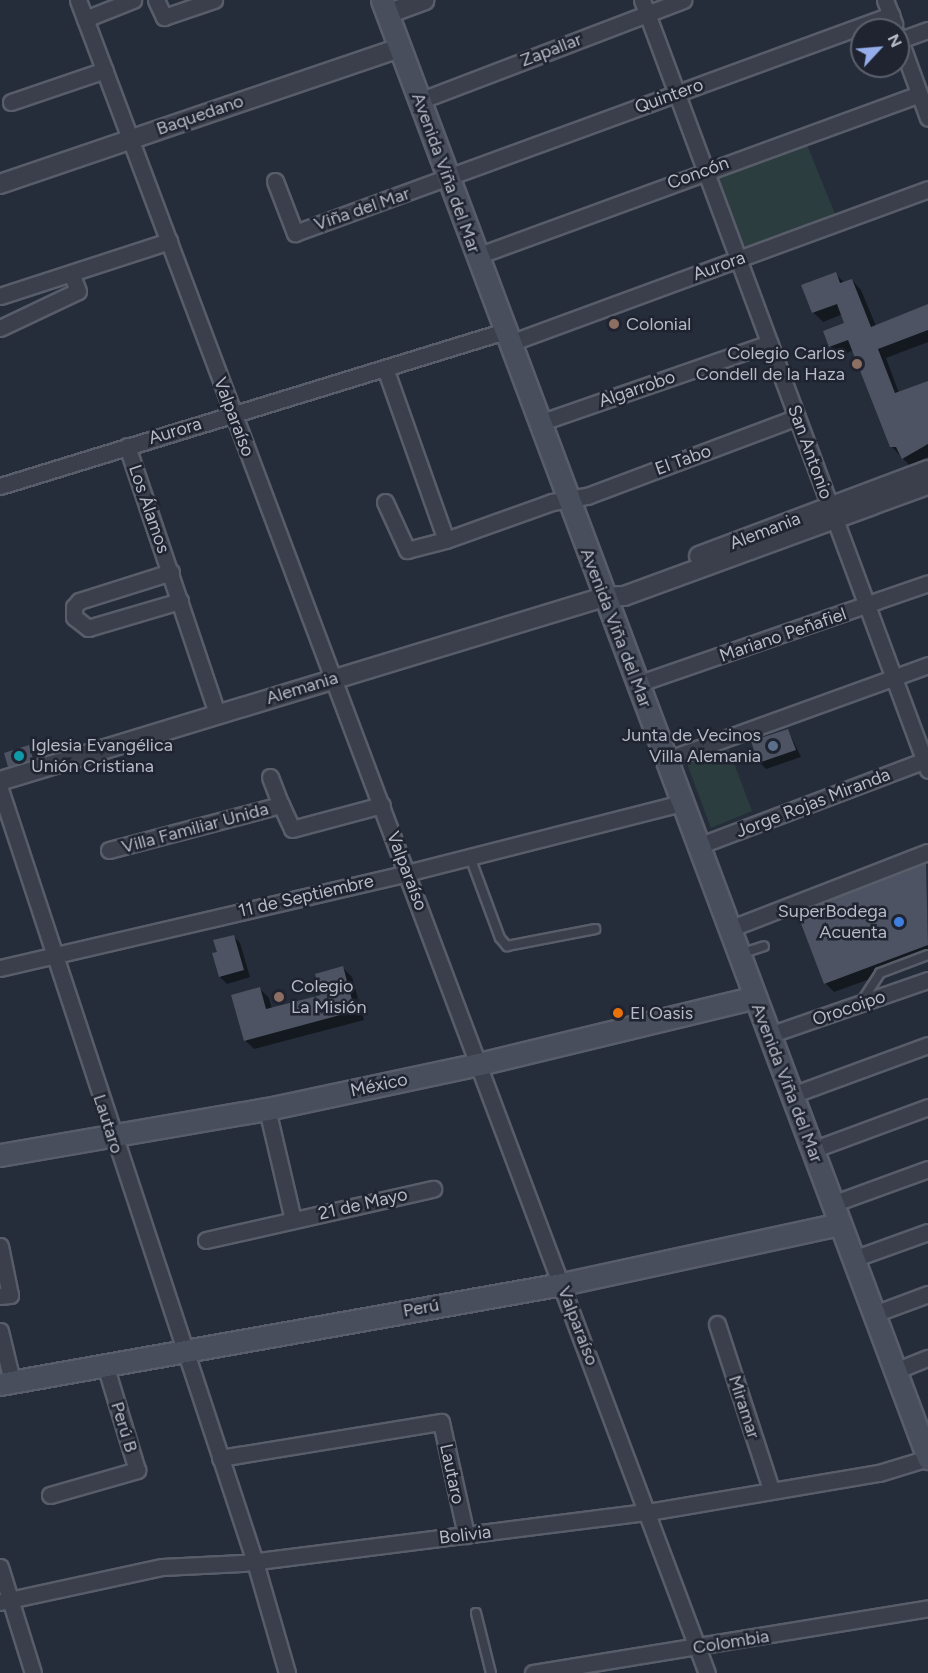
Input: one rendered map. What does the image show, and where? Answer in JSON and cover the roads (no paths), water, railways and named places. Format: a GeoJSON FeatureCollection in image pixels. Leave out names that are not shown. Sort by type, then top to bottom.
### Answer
{"type":"FeatureCollection","features":[{"type":"Feature","properties":{"kind":"main road","name":"Avenida Viña del Mar"},"geometry":{"type":"LineString","coordinates":[[385,7],[928,1458]]}},
{"type":"Feature","properties":{"kind":"main road","name":"México"},"geometry":{"type":"LineString","coordinates":[[0,1155],[267,1109],[479,1064],[755,998]]}},
{"type":"Feature","properties":{"kind":"main road","name":"Perú"},"geometry":{"type":"LineString","coordinates":[[6,1382],[562,1284],[840,1224]]}},
{"type":"Feature","properties":{"kind":"street","name":"Valparaíso"},"geometry":{"type":"LineString","coordinates":[[78,0],[707,1673]]}},
{"type":"Feature","properties":{"kind":"street"},"geometry":{"type":"LineString","coordinates":[[86,19],[133,0]]}},
{"type":"Feature","properties":{"kind":"street"},"geometry":{"type":"LineString","coordinates":[[156,0],[164,17],[214,0]]}},
{"type":"Feature","properties":{"kind":"street"},"geometry":{"type":"LineString","coordinates":[[385,7],[425,0]]}},
{"type":"Feature","properties":{"kind":"street","name":"Zapallar"},"geometry":{"type":"LineString","coordinates":[[419,101],[645,7],[683,0]]}},
{"type":"Feature","properties":{"kind":"street"},"geometry":{"type":"LineString","coordinates":[[885,0],[892,18]]}},
{"type":"Feature","properties":{"kind":"street","name":"San Antonio"},"geometry":{"type":"LineString","coordinates":[[645,7],[927,763]]}},
{"type":"Feature","properties":{"kind":"street","name":"Quintero"},"geometry":{"type":"LineString","coordinates":[[449,179],[891,15]]}},
{"type":"Feature","properties":{"kind":"street"},"geometry":{"type":"LineString","coordinates":[[910,33],[928,30]]}},
{"type":"Feature","properties":{"kind":"street","name":"Baquedano"},"geometry":{"type":"LineString","coordinates":[[0,184],[400,48]]}},
{"type":"Feature","properties":{"kind":"street"},"geometry":{"type":"LineString","coordinates":[[910,69],[928,118]]}},
{"type":"Feature","properties":{"kind":"street"},"geometry":{"type":"LineString","coordinates":[[11,102],[105,70]]}},
{"type":"Feature","properties":{"kind":"street","name":"Concón"},"geometry":{"type":"LineString","coordinates":[[477,256],[705,170],[919,94]]}},
{"type":"Feature","properties":{"kind":"street","name":"Viña del Mar"},"geometry":{"type":"LineString","coordinates":[[275,181],[295,233],[449,179]]}},
{"type":"Feature","properties":{"kind":"street","name":"Aurora"},"geometry":{"type":"LineString","coordinates":[[0,486],[232,413],[385,368],[507,337],[738,259],[928,189]]}},
{"type":"Feature","properties":{"kind":"street"},"geometry":{"type":"LineString","coordinates":[[0,296],[72,275],[169,241]]}},
{"type":"Feature","properties":{"kind":"street"},"geometry":{"type":"LineString","coordinates":[[0,328],[78,291],[72,275]]}},
{"type":"Feature","properties":{"kind":"street","name":"Algarrobo"},"geometry":{"type":"LineString","coordinates":[[539,423],[770,343]]}},
{"type":"Feature","properties":{"kind":"street"},"geometry":{"type":"LineString","coordinates":[[385,368],[446,540]]}},
{"type":"Feature","properties":{"kind":"street","name":"El Tabo"},"geometry":{"type":"LineString","coordinates":[[568,500],[587,496],[797,417]]}},
{"type":"Feature","properties":{"kind":"street","name":"Los Álamos"},"geometry":{"type":"LineString","coordinates":[[127,446],[217,714]]}},
{"type":"Feature","properties":{"kind":"street","name":"Alemania"},"geometry":{"type":"LineString","coordinates":[[0,781],[604,597],[632,594],[833,514],[928,470]]}},
{"type":"Feature","properties":{"kind":"street","name":"Alemania"},"geometry":{"type":"LineString","coordinates":[[833,514],[928,485]]}},
{"type":"Feature","properties":{"kind":"street"},"geometry":{"type":"LineString","coordinates":[[385,502],[407,550],[446,540],[568,500]]}},
{"type":"Feature","properties":{"kind":"street","name":"Los Álamos"},"geometry":{"type":"LineString","coordinates":[[171,572],[80,602],[74,608],[74,617],[88,628],[180,600]]}},
{"type":"Feature","properties":{"kind":"street","name":"Mariano Peñafiel"},"geometry":{"type":"LineString","coordinates":[[637,684],[928,583]]}},
{"type":"Feature","properties":{"kind":"street"},"geometry":{"type":"LineString","coordinates":[[666,760],[928,665]]}},
{"type":"Feature","properties":{"kind":"street","name":"Jorge Rojas Miranda"},"geometry":{"type":"LineString","coordinates":[[698,846],[927,763]]}},
{"type":"Feature","properties":{"kind":"street","name":"Villa Familiar Unida"},"geometry":{"type":"LineString","coordinates":[[270,777],[292,829],[382,805]]}},
{"type":"Feature","properties":{"kind":"street","name":"Lautaro"},"geometry":{"type":"LineString","coordinates":[[0,789],[112,1135],[255,1562],[287,1673]]}},
{"type":"Feature","properties":{"kind":"street","name":"11 de Septiembre"},"geometry":{"type":"LineString","coordinates":[[0,968],[407,873],[682,803]]}},
{"type":"Feature","properties":{"kind":"street","name":"Villa Familiar Unida"},"geometry":{"type":"LineString","coordinates":[[109,850],[281,806]]}},
{"type":"Feature","properties":{"kind":"street"},"geometry":{"type":"LineString","coordinates":[[729,929],[928,852]]}},
{"type":"Feature","properties":{"kind":"street","name":"Orocoipo"},"geometry":{"type":"LineString","coordinates":[[769,1035],[928,980]]}},
{"type":"Feature","properties":{"kind":"street"},"geometry":{"type":"LineString","coordinates":[[792,1095],[928,1045]]}},
{"type":"Feature","properties":{"kind":"street"},"geometry":{"type":"LineString","coordinates":[[812,1150],[928,1107]]}},
{"type":"Feature","properties":{"kind":"street","name":"21 de Mayo"},"geometry":{"type":"LineString","coordinates":[[267,1109],[293,1220]]}},
{"type":"Feature","properties":{"kind":"street"},"geometry":{"type":"LineString","coordinates":[[832,1204],[928,1169]]}},
{"type":"Feature","properties":{"kind":"street","name":"21 de Mayo"},"geometry":{"type":"LineString","coordinates":[[206,1240],[433,1189]]}},
{"type":"Feature","properties":{"kind":"street"},"geometry":{"type":"LineString","coordinates":[[854,1259],[928,1232]]}},
{"type":"Feature","properties":{"kind":"street"},"geometry":{"type":"LineString","coordinates":[[0,1246],[10,1295],[0,1296]]}},
{"type":"Feature","properties":{"kind":"street"},"geometry":{"type":"LineString","coordinates":[[874,1314],[928,1294]]}},
{"type":"Feature","properties":{"kind":"street","name":"Miramar"},"geometry":{"type":"LineString","coordinates":[[717,1324],[771,1489]]}},
{"type":"Feature","properties":{"kind":"street"},"geometry":{"type":"LineString","coordinates":[[0,1331],[6,1382]]}},
{"type":"Feature","properties":{"kind":"street"},"geometry":{"type":"LineString","coordinates":[[895,1371],[928,1359]]}},
{"type":"Feature","properties":{"kind":"street","name":"Perú B"},"geometry":{"type":"LineString","coordinates":[[50,1495],[137,1470],[105,1365]]}},
{"type":"Feature","properties":{"kind":"street","name":"Lautaro"},"geometry":{"type":"LineString","coordinates":[[219,1458],[441,1422],[466,1535]]}},
{"type":"Feature","properties":{"kind":"street","name":"Bolivia"},"geometry":{"type":"LineString","coordinates":[[6,1601],[162,1567],[255,1562],[648,1512],[771,1489],[879,1473],[928,1458]]}},
{"type":"Feature","properties":{"kind":"street"},"geometry":{"type":"LineString","coordinates":[[0,1567],[6,1601],[33,1673]]}},
{"type":"Feature","properties":{"kind":"street","name":"Colombia"},"geometry":{"type":"LineString","coordinates":[[533,1673],[928,1608]]}},
{"type":"Feature","properties":{"kind":"lane"},"geometry":{"type":"LineString","coordinates":[[470,857],[500,938],[507,946],[594,929]]}},
{"type":"Feature","properties":{"kind":"lane"},"geometry":{"type":"LineString","coordinates":[[739,955],[764,946]]}},
{"type":"Feature","properties":{"kind":"lane"},"geometry":{"type":"LineString","coordinates":[[860,1003],[879,973],[928,955]]}},
{"type":"Feature","properties":{"kind":"lane"},"geometry":{"type":"LineString","coordinates":[[476,1613],[491,1673]]}},
{"type":"Feature","properties":{"kind":"place","name":"Colonial"},"geometry":{"type":"Point","coordinates":[614,324]}},
{"type":"Feature","properties":{"kind":"place","name":"Colegio Carlos Condell de la Haza"},"geometry":{"type":"Point","coordinates":[857,364]}},
{"type":"Feature","properties":{"kind":"place","name":"Junta de Vecinos Villa Alemania"},"geometry":{"type":"Point","coordinates":[773,746]}},
{"type":"Feature","properties":{"kind":"place","name":"Iglesia Evangélica Unión Cristiana"},"geometry":{"type":"Point","coordinates":[19,756]}},
{"type":"Feature","properties":{"kind":"place","name":"SuperBodega Acuenta"},"geometry":{"type":"Point","coordinates":[899,922]}},
{"type":"Feature","properties":{"kind":"place","name":"Colegio La Misión"},"geometry":{"type":"Point","coordinates":[279,997]}},
{"type":"Feature","properties":{"kind":"place","name":"El Oasis"},"geometry":{"type":"Point","coordinates":[618,1013]}}]}
